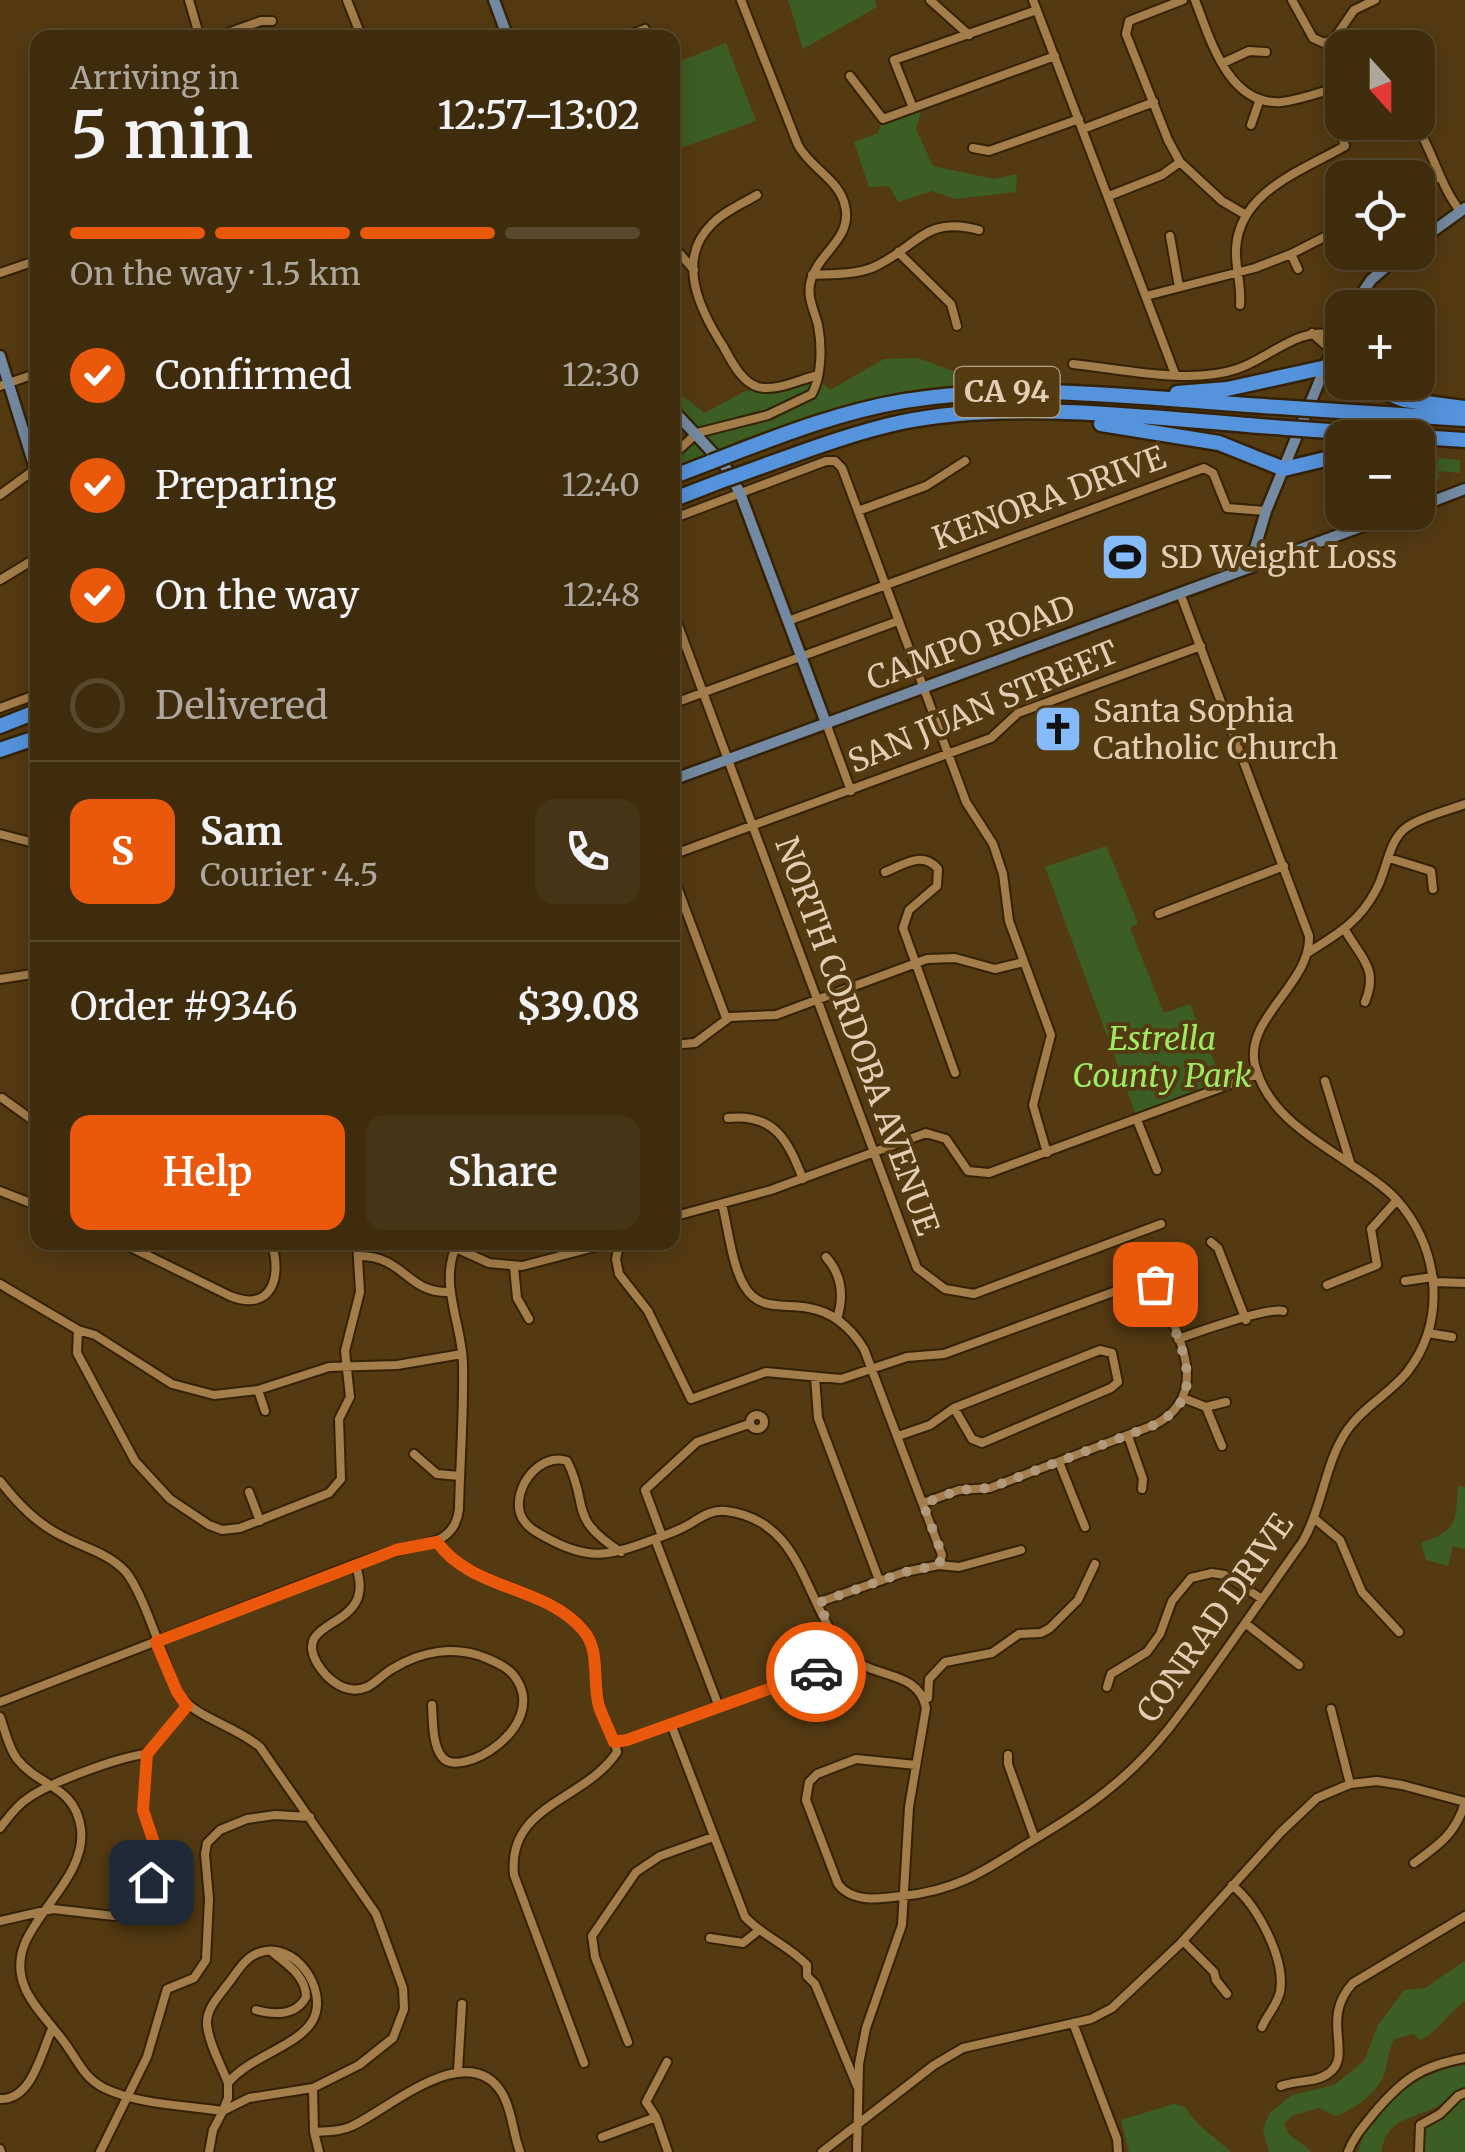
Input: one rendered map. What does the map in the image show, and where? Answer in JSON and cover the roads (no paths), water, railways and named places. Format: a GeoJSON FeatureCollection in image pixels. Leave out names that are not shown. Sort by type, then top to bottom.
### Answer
{"type":"FeatureCollection","features":[{"type":"Feature","properties":{"kind":"highway"},"geometry":{"type":"LineString","coordinates":[[1111,394],[1211,391],[1325,369]]}},
{"type":"Feature","properties":{"kind":"highway","name":"CA 94"},"geometry":{"type":"LineString","coordinates":[[680,474],[791,431],[903,401],[1006,392],[1111,394],[1465,419]]}},
{"type":"Feature","properties":{"kind":"highway"},"geometry":{"type":"LineString","coordinates":[[1404,400],[1465,408]]}},
{"type":"Feature","properties":{"kind":"highway"},"geometry":{"type":"LineString","coordinates":[[1032,413],[1218,443],[1284,469],[1325,460]]}},
{"type":"Feature","properties":{"kind":"highway","name":"CA 94"},"geometry":{"type":"LineString","coordinates":[[680,497],[849,435],[961,415],[1032,413],[1465,442]]}},
{"type":"Feature","properties":{"kind":"highway"},"geometry":{"type":"LineString","coordinates":[[1435,445],[1465,442]]}},
{"type":"Feature","properties":{"kind":"highway"},"geometry":{"type":"LineString","coordinates":[[0,726],[30,715]]}},
{"type":"Feature","properties":{"kind":"highway"},"geometry":{"type":"LineString","coordinates":[[0,752],[30,743]]}},
{"type":"Feature","properties":{"kind":"main road"},"geometry":{"type":"LineString","coordinates":[[494,0],[505,30]]}},
{"type":"Feature","properties":{"kind":"main road"},"geometry":{"type":"LineString","coordinates":[[1435,230],[1462,210]]}},
{"type":"Feature","properties":{"kind":"main road"},"geometry":{"type":"LineString","coordinates":[[1364,290],[1382,270]]}},
{"type":"Feature","properties":{"kind":"main road"},"geometry":{"type":"LineString","coordinates":[[0,356],[4,384],[30,457]]}},
{"type":"Feature","properties":{"kind":"main road"},"geometry":{"type":"LineString","coordinates":[[1248,568],[1266,511],[1325,362]]}},
{"type":"Feature","properties":{"kind":"main road"},"geometry":{"type":"LineString","coordinates":[[680,417],[725,466],[740,493],[826,724]]}},
{"type":"Feature","properties":{"kind":"main road"},"geometry":{"type":"LineString","coordinates":[[1435,500],[1465,489]]}},
{"type":"Feature","properties":{"kind":"main road","name":"CAMPO ROAD"},"geometry":{"type":"LineString","coordinates":[[680,777],[1351,530]]}},
{"type":"Feature","properties":{"kind":"main road"},"geometry":{"type":"LineString","coordinates":[[1256,539],[1269,560]]}},
{"type":"Feature","properties":{"kind":"street"},"geometry":{"type":"LineString","coordinates":[[189,0],[198,30]]}},
{"type":"Feature","properties":{"kind":"street"},"geometry":{"type":"LineString","coordinates":[[346,0],[359,30]]}},
{"type":"Feature","properties":{"kind":"street"},"geometry":{"type":"LineString","coordinates":[[680,449],[697,433],[768,415],[803,401],[814,392],[818,326],[810,299],[812,276],[846,223],[846,207],[836,187],[809,162],[798,145],[741,0]]}},
{"type":"Feature","properties":{"kind":"street"},"geometry":{"type":"LineString","coordinates":[[930,0],[969,35]]}},
{"type":"Feature","properties":{"kind":"street"},"geometry":{"type":"LineString","coordinates":[[1033,0],[1175,374]]}},
{"type":"Feature","properties":{"kind":"street"},"geometry":{"type":"LineString","coordinates":[[1183,0],[1126,25],[1126,34],[1180,162],[1222,201],[1246,214]]}},
{"type":"Feature","properties":{"kind":"street"},"geometry":{"type":"LineString","coordinates":[[1195,0],[1234,83],[1260,99],[1284,101],[1325,91]]}},
{"type":"Feature","properties":{"kind":"street"},"geometry":{"type":"LineString","coordinates":[[1292,0],[1313,38],[1324,43],[1334,39],[1354,10],[1375,0]]}},
{"type":"Feature","properties":{"kind":"street"},"geometry":{"type":"LineString","coordinates":[[913,108],[894,60],[1037,10]]}},
{"type":"Feature","properties":{"kind":"street"},"geometry":{"type":"LineString","coordinates":[[236,30],[272,21]]}},
{"type":"Feature","properties":{"kind":"street"},"geometry":{"type":"LineString","coordinates":[[1223,64],[1249,51],[1266,52]]}},
{"type":"Feature","properties":{"kind":"street"},"geometry":{"type":"LineString","coordinates":[[850,76],[883,119],[1055,56]]}},
{"type":"Feature","properties":{"kind":"street"},"geometry":{"type":"LineString","coordinates":[[1251,124],[1260,99]]}},
{"type":"Feature","properties":{"kind":"street"},"geometry":{"type":"LineString","coordinates":[[1083,129],[1154,102]]}},
{"type":"Feature","properties":{"kind":"street"},"geometry":{"type":"LineString","coordinates":[[972,148],[989,151],[1079,118]]}},
{"type":"Feature","properties":{"kind":"street"},"geometry":{"type":"LineString","coordinates":[[1240,304],[1236,241],[1246,214],[1267,190],[1345,146],[1343,140]]}},
{"type":"Feature","properties":{"kind":"street"},"geometry":{"type":"LineString","coordinates":[[1426,140],[1440,176],[1462,210]]}},
{"type":"Feature","properties":{"kind":"street"},"geometry":{"type":"LineString","coordinates":[[1109,196],[1162,175],[1180,162]]}},
{"type":"Feature","properties":{"kind":"street"},"geometry":{"type":"LineString","coordinates":[[1435,179],[1440,176]]}},
{"type":"Feature","properties":{"kind":"street"},"geometry":{"type":"LineString","coordinates":[[757,195],[707,228],[700,241],[694,270],[702,312],[748,382],[770,388],[818,375]]}},
{"type":"Feature","properties":{"kind":"street"},"geometry":{"type":"LineString","coordinates":[[812,276],[872,268],[940,226],[962,225],[979,230]]}},
{"type":"Feature","properties":{"kind":"street"},"geometry":{"type":"LineString","coordinates":[[1170,236],[1179,286]]}},
{"type":"Feature","properties":{"kind":"street"},"geometry":{"type":"LineString","coordinates":[[1146,296],[1237,273],[1291,254],[1325,237]]}},
{"type":"Feature","properties":{"kind":"street"},"geometry":{"type":"LineString","coordinates":[[898,252],[951,304],[957,326]]}},
{"type":"Feature","properties":{"kind":"street"},"geometry":{"type":"LineString","coordinates":[[680,254],[694,270]]}},
{"type":"Feature","properties":{"kind":"street"},"geometry":{"type":"LineString","coordinates":[[1291,254],[1298,268]]}},
{"type":"Feature","properties":{"kind":"street"},"geometry":{"type":"LineString","coordinates":[[0,273],[30,263]]}},
{"type":"Feature","properties":{"kind":"street"},"geometry":{"type":"LineString","coordinates":[[1312,333],[1325,345]]}},
{"type":"Feature","properties":{"kind":"street"},"geometry":{"type":"LineString","coordinates":[[1073,364],[1200,376],[1238,369],[1312,333],[1325,333]]}},
{"type":"Feature","properties":{"kind":"street"},"geometry":{"type":"LineString","coordinates":[[4,384],[30,375]]}},
{"type":"Feature","properties":{"kind":"street"},"geometry":{"type":"LineString","coordinates":[[680,516],[826,461],[836,461],[842,468],[969,810],[993,846],[1003,874],[1009,920],[1050,1034],[1033,1105],[1048,1153]]}},
{"type":"Feature","properties":{"kind":"street"},"geometry":{"type":"LineString","coordinates":[[858,511],[926,486],[965,461]]}},
{"type":"Feature","properties":{"kind":"street","name":"KENORA DRIVE"},"geometry":{"type":"LineString","coordinates":[[884,585],[1204,468],[1213,472],[1226,508],[1266,511]]}},
{"type":"Feature","properties":{"kind":"street"},"geometry":{"type":"LineString","coordinates":[[0,495],[30,478]]}},
{"type":"Feature","properties":{"kind":"street"},"geometry":{"type":"LineString","coordinates":[[0,580],[30,562]]}},
{"type":"Feature","properties":{"kind":"street"},"geometry":{"type":"LineString","coordinates":[[788,621],[884,585]]}},
{"type":"Feature","properties":{"kind":"street"},"geometry":{"type":"LineString","coordinates":[[680,1215],[803,1179],[933,1133],[948,1142],[964,1168],[982,1174],[1258,1074],[1256,1042],[1304,966],[1309,952],[1308,931],[1180,593]]}},
{"type":"Feature","properties":{"kind":"street"},"geometry":{"type":"LineString","coordinates":[[680,701],[898,621]]}},
{"type":"Feature","properties":{"kind":"street","name":"NORTH CORDOBA AVENUE"},"geometry":{"type":"LineString","coordinates":[[680,629],[917,1268],[945,1290],[974,1294],[1161,1224]]}},
{"type":"Feature","properties":{"kind":"street","name":"SAN JUAN STREET"},"geometry":{"type":"LineString","coordinates":[[680,852],[991,738],[1018,713],[1201,646]]}},
{"type":"Feature","properties":{"kind":"street"},"geometry":{"type":"LineString","coordinates":[[0,708],[30,697]]}},
{"type":"Feature","properties":{"kind":"street"},"geometry":{"type":"LineString","coordinates":[[826,724],[851,790]]}},
{"type":"Feature","properties":{"kind":"street"},"geometry":{"type":"LineString","coordinates":[[1309,952],[1360,916],[1378,887],[1397,836],[1406,828],[1465,804]]}},
{"type":"Feature","properties":{"kind":"street"},"geometry":{"type":"LineString","coordinates":[[0,834],[30,842]]}},
{"type":"Feature","properties":{"kind":"street"},"geometry":{"type":"LineString","coordinates":[[1389,858],[1431,872],[1433,890]]}},
{"type":"Feature","properties":{"kind":"street"},"geometry":{"type":"LineString","coordinates":[[885,872],[922,859],[938,869],[937,886],[912,906],[903,928],[955,1073]]}},
{"type":"Feature","properties":{"kind":"street"},"geometry":{"type":"LineString","coordinates":[[1159,914],[1284,866]]}},
{"type":"Feature","properties":{"kind":"street"},"geometry":{"type":"LineString","coordinates":[[680,894],[726,1018]]}},
{"type":"Feature","properties":{"kind":"street"},"geometry":{"type":"LineString","coordinates":[[1345,930],[1370,968],[1370,988],[1364,1002]]}},
{"type":"Feature","properties":{"kind":"street"},"geometry":{"type":"LineString","coordinates":[[680,1045],[696,1044],[726,1018],[776,1015],[915,963],[950,958],[1000,968],[1024,962]]}},
{"type":"Feature","properties":{"kind":"street"},"geometry":{"type":"LineString","coordinates":[[0,978],[30,974]]}},
{"type":"Feature","properties":{"kind":"street","name":"CONRAD DRIVE"},"geometry":{"type":"LineString","coordinates":[[916,1765],[871,1758],[852,1760],[814,1776],[805,1793],[842,1889],[856,1896],[904,1896],[956,1886],[982,1874],[1098,1798],[1142,1759],[1174,1722],[1315,1519],[1338,1444],[1356,1420],[1406,1374],[1418,1356],[1428,1333],[1434,1280],[1427,1248],[1416,1226],[1396,1200],[1290,1122],[1258,1074]]}},
{"type":"Feature","properties":{"kind":"street"},"geometry":{"type":"LineString","coordinates":[[1325,1081],[1352,1166]]}},
{"type":"Feature","properties":{"kind":"street"},"geometry":{"type":"LineString","coordinates":[[2,1098],[30,1118]]}},
{"type":"Feature","properties":{"kind":"street"},"geometry":{"type":"LineString","coordinates":[[728,1118],[757,1118],[776,1130],[789,1146],[803,1179]]}},
{"type":"Feature","properties":{"kind":"street"},"geometry":{"type":"LineString","coordinates":[[1138,1120],[1157,1170]]}},
{"type":"Feature","properties":{"kind":"street"},"geometry":{"type":"LineString","coordinates":[[0,1191],[30,1203]]}},
{"type":"Feature","properties":{"kind":"street"},"geometry":{"type":"LineString","coordinates":[[1327,1285],[1378,1265],[1371,1229],[1396,1200]]}},
{"type":"Feature","properties":{"kind":"street"},"geometry":{"type":"LineString","coordinates":[[722,1204],[742,1281],[750,1294],[770,1306],[808,1308],[837,1319],[857,1338],[942,1554],[939,1565]]}},
{"type":"Feature","properties":{"kind":"street"},"geometry":{"type":"LineString","coordinates":[[1212,1242],[1218,1248],[1246,1320]]}},
{"type":"Feature","properties":{"kind":"street"},"geometry":{"type":"LineString","coordinates":[[138,1250],[230,1296],[249,1301],[264,1296],[274,1284],[273,1250]]}},
{"type":"Feature","properties":{"kind":"street"},"geometry":{"type":"LineString","coordinates":[[78,1330],[77,1352],[117,1432],[153,1482],[170,1500],[213,1528],[231,1530],[330,1493],[339,1483],[343,1471],[339,1419],[350,1397],[346,1342],[358,1306],[358,1250]]}},
{"type":"Feature","properties":{"kind":"street"},"geometry":{"type":"LineString","coordinates":[[0,1702],[354,1564],[437,1542],[451,1532],[458,1519],[462,1354],[449,1292],[449,1270],[455,1250]]}},
{"type":"Feature","properties":{"kind":"street"},"geometry":{"type":"LineString","coordinates":[[466,1250],[489,1263],[514,1267],[589,1250]]}},
{"type":"Feature","properties":{"kind":"street"},"geometry":{"type":"LineString","coordinates":[[617,1250],[619,1274],[648,1311],[691,1399],[766,1372],[842,1379],[907,1357],[944,1354],[1100,1296],[1155,1284],[1188,1370],[1183,1398],[1164,1420],[990,1488],[959,1490],[923,1504]]}},
{"type":"Feature","properties":{"kind":"street"},"geometry":{"type":"LineString","coordinates":[[358,1256],[383,1258],[422,1288],[449,1292]]}},
{"type":"Feature","properties":{"kind":"street"},"geometry":{"type":"LineString","coordinates":[[826,1257],[841,1289],[837,1319]]}},
{"type":"Feature","properties":{"kind":"street"},"geometry":{"type":"LineString","coordinates":[[514,1267],[517,1298],[529,1319]]}},
{"type":"Feature","properties":{"kind":"street"},"geometry":{"type":"LineString","coordinates":[[1405,1282],[1465,1283]]}},
{"type":"Feature","properties":{"kind":"street"},"geometry":{"type":"LineString","coordinates":[[0,1284],[180,1387],[222,1395],[258,1390],[320,1369],[397,1365],[462,1354]]}},
{"type":"Feature","properties":{"kind":"street"},"geometry":{"type":"LineString","coordinates":[[1178,1340],[1222,1322],[1246,1320],[1274,1309],[1283,1311]]}},
{"type":"Feature","properties":{"kind":"street"},"geometry":{"type":"LineString","coordinates":[[1428,1333],[1452,1337]]}},
{"type":"Feature","properties":{"kind":"street"},"geometry":{"type":"LineString","coordinates":[[898,1436],[934,1423],[954,1408],[1105,1349],[1112,1353],[1118,1382],[1111,1388],[982,1444],[972,1440],[954,1408]]}},
{"type":"Feature","properties":{"kind":"street"},"geometry":{"type":"LineString","coordinates":[[815,1377],[818,1418],[879,1580]]}},
{"type":"Feature","properties":{"kind":"street"},"geometry":{"type":"LineString","coordinates":[[258,1390],[266,1411]]}},
{"type":"Feature","properties":{"kind":"street"},"geometry":{"type":"LineString","coordinates":[[1183,1398],[1206,1407],[1226,1402]]}},
{"type":"Feature","properties":{"kind":"street"},"geometry":{"type":"LineString","coordinates":[[1206,1407],[1222,1446]]}},
{"type":"Feature","properties":{"kind":"street"},"geometry":{"type":"LineString","coordinates":[[719,1707],[658,1538],[645,1490],[697,1442],[750,1424]]}},
{"type":"Feature","properties":{"kind":"street"},"geometry":{"type":"LineString","coordinates":[[1128,1436],[1143,1479],[1142,1489]]}},
{"type":"Feature","properties":{"kind":"street"},"geometry":{"type":"LineString","coordinates":[[414,1454],[436,1474],[460,1476]]}},
{"type":"Feature","properties":{"kind":"street"},"geometry":{"type":"LineString","coordinates":[[621,1552],[584,1520],[567,1461],[558,1458],[535,1468],[528,1476],[518,1510],[531,1529],[592,1556],[621,1552],[720,1511],[767,1526],[791,1551],[838,1643],[862,1667],[911,1682],[924,1698],[926,1708],[906,1840],[905,1911],[894,1955],[866,2028],[858,2088],[857,2152]]}},
{"type":"Feature","properties":{"kind":"street"},"geometry":{"type":"LineString","coordinates":[[1059,1462],[1084,1527]]}},
{"type":"Feature","properties":{"kind":"street"},"geometry":{"type":"LineString","coordinates":[[0,1481],[37,1521],[108,1558],[126,1572],[177,1692],[187,1706],[246,1735],[260,1747],[310,1817],[376,1914],[404,1997],[402,2020],[386,2045],[314,2088],[249,2098],[223,2111],[128,2096],[98,2085],[84,2073],[30,2000],[20,1968],[22,1949],[40,1913],[72,1871],[81,1828],[64,1793],[17,1759],[0,1716]]}},
{"type":"Feature","properties":{"kind":"street"},"geometry":{"type":"LineString","coordinates":[[250,1492],[260,1521]]}},
{"type":"Feature","properties":{"kind":"street"},"geometry":{"type":"LineString","coordinates":[[1315,1519],[1340,1540],[1362,1592],[1399,1632]]}},
{"type":"Feature","properties":{"kind":"street"},"geometry":{"type":"LineString","coordinates":[[437,1542],[460,1564],[541,1602],[582,1628],[594,1653],[600,1708],[616,1752],[587,1783],[529,1820],[513,1861],[514,1875],[584,2063]]}},
{"type":"Feature","properties":{"kind":"street"},"geometry":{"type":"LineString","coordinates":[[818,1603],[879,1580],[939,1565],[959,1567],[1021,1550]]}},
{"type":"Feature","properties":{"kind":"street"},"geometry":{"type":"LineString","coordinates":[[354,1564],[362,1582],[357,1603],[318,1633],[314,1643],[317,1662],[334,1683],[349,1689],[364,1688],[416,1657],[459,1651],[484,1657],[506,1669],[519,1682],[523,1695],[519,1719],[506,1740],[491,1751],[458,1762],[441,1756],[432,1705]]}},
{"type":"Feature","properties":{"kind":"street"},"geometry":{"type":"LineString","coordinates":[[924,1698],[928,1698],[929,1679],[945,1662],[992,1653],[1019,1634],[1041,1634],[1050,1628],[1078,1600],[1095,1564]]}},
{"type":"Feature","properties":{"kind":"street"},"geometry":{"type":"LineString","coordinates":[[1107,1687],[1111,1674],[1148,1652],[1160,1634],[1172,1601],[1191,1578],[1212,1573],[1225,1575],[1262,1599]]}},
{"type":"Feature","properties":{"kind":"street"},"geometry":{"type":"LineString","coordinates":[[1245,1623],[1298,1666]]}},
{"type":"Feature","properties":{"kind":"street"},"geometry":{"type":"LineString","coordinates":[[614,1742],[852,1658]]}},
{"type":"Feature","properties":{"kind":"street"},"geometry":{"type":"LineString","coordinates":[[0,1921],[64,1909],[114,1916],[128,1907],[155,1877],[159,1857],[143,1810],[147,1754],[187,1706]]}},
{"type":"Feature","properties":{"kind":"street"},"geometry":{"type":"LineString","coordinates":[[1332,1708],[1350,1784]]}},
{"type":"Feature","properties":{"kind":"street"},"geometry":{"type":"LineString","coordinates":[[672,1724],[744,1917],[758,1931],[792,1949],[807,1964],[806,1976],[815,1984],[858,2088]]}},
{"type":"Feature","properties":{"kind":"street"},"geometry":{"type":"LineString","coordinates":[[0,1828],[31,1796],[147,1754]]}},
{"type":"Feature","properties":{"kind":"street"},"geometry":{"type":"LineString","coordinates":[[1008,1755],[1035,1839]]}},
{"type":"Feature","properties":{"kind":"street"},"geometry":{"type":"LineString","coordinates":[[822,2152],[934,2065],[963,2048],[1073,2023],[1112,2008],[1182,1941],[1317,1798],[1350,1784],[1377,1781],[1402,1784],[1465,1803],[1449,1837],[1414,1863]]}},
{"type":"Feature","properties":{"kind":"street"},"geometry":{"type":"LineString","coordinates":[[100,2152],[147,2056],[168,1989],[196,1976],[204,1964],[210,1899],[207,1843],[220,1830],[247,1819],[310,1817]]}},
{"type":"Feature","properties":{"kind":"street"},"geometry":{"type":"LineString","coordinates":[[628,2042],[600,1972],[592,1936],[636,1872],[660,1856],[713,1836]]}},
{"type":"Feature","properties":{"kind":"street"},"geometry":{"type":"LineString","coordinates":[[1232,1885],[1246,1898],[1278,1959],[1280,1990],[1262,2028]]}},
{"type":"Feature","properties":{"kind":"street"},"geometry":{"type":"LineString","coordinates":[[905,1911],[923,1894]]}},
{"type":"Feature","properties":{"kind":"street"},"geometry":{"type":"LineString","coordinates":[[1281,2086],[1322,2077],[1336,2065],[1340,2054],[1336,2014],[1352,1983],[1465,1916]]}},
{"type":"Feature","properties":{"kind":"street"},"geometry":{"type":"LineString","coordinates":[[710,1938],[743,1943],[758,1931]]}},
{"type":"Feature","properties":{"kind":"street"},"geometry":{"type":"LineString","coordinates":[[1182,1941],[1214,1972],[1228,1994]]}},
{"type":"Feature","properties":{"kind":"street"},"geometry":{"type":"LineString","coordinates":[[256,2010],[270,2014],[293,2010],[306,1997],[306,1988],[297,1973],[271,1950]]}},
{"type":"Feature","properties":{"kind":"street"},"geometry":{"type":"LineString","coordinates":[[209,2152],[213,2130],[228,2098],[228,2083],[208,2028],[209,2012],[250,1957],[271,1950],[290,1957],[317,1987],[318,2004],[312,2021],[303,2032],[248,2063],[228,2083]]}},
{"type":"Feature","properties":{"kind":"street"},"geometry":{"type":"LineString","coordinates":[[458,2071],[462,2004]]}},
{"type":"Feature","properties":{"kind":"street"},"geometry":{"type":"LineString","coordinates":[[1073,2023],[1117,2139],[1118,2152]]}},
{"type":"Feature","properties":{"kind":"street"},"geometry":{"type":"LineString","coordinates":[[0,2099],[12,2099],[25,2089],[52,2029]]}},
{"type":"Feature","properties":{"kind":"street"},"geometry":{"type":"LineString","coordinates":[[1348,2152],[1356,2134],[1400,2082],[1462,2056]]}},
{"type":"Feature","properties":{"kind":"street"},"geometry":{"type":"LineString","coordinates":[[668,2062],[646,2102],[656,2116],[668,2152]]}},
{"type":"Feature","properties":{"kind":"street"},"geometry":{"type":"LineString","coordinates":[[314,2132],[351,2126],[411,2090],[458,2071],[482,2076],[500,2090],[520,2152]]}},
{"type":"Feature","properties":{"kind":"street"},"geometry":{"type":"LineString","coordinates":[[314,2088],[314,2132],[319,2152]]}},
{"type":"Feature","properties":{"kind":"street"},"geometry":{"type":"LineString","coordinates":[[1418,2152],[1420,2124],[1440,2114],[1465,2093]]}},
{"type":"Feature","properties":{"kind":"street"},"geometry":{"type":"LineString","coordinates":[[602,2137],[656,2116]]}},
{"type":"Feature","properties":{"kind":"place","name":"SD Weight Loss"},"geometry":{"type":"Point","coordinates":[1125,557]}},
{"type":"Feature","properties":{"kind":"place","name":"Santa Sophia Catholic Church"},"geometry":{"type":"Point","coordinates":[1058,729]}},
{"type":"Feature","properties":{"kind":"park label","name":"Estrella County Park"},"geometry":{"type":"Point","coordinates":[1162,1058]}}]}
